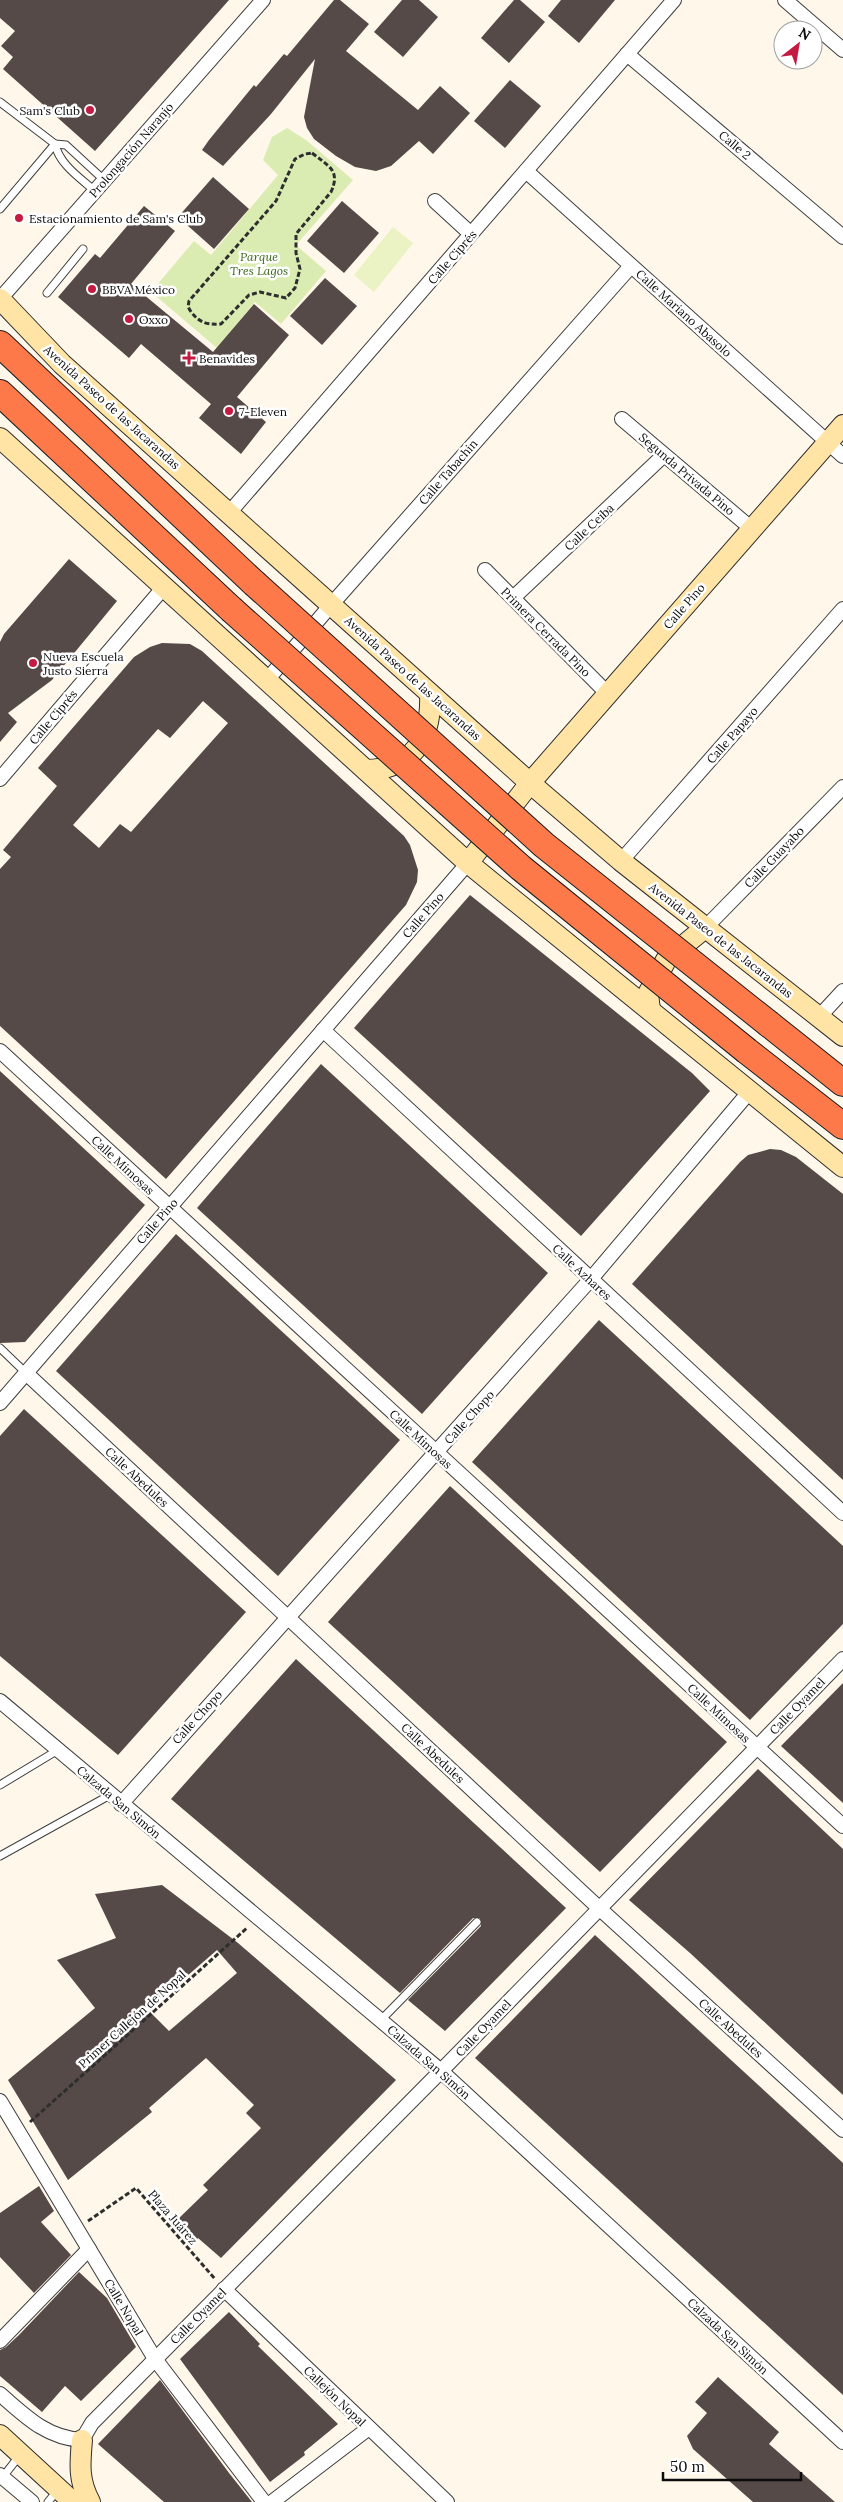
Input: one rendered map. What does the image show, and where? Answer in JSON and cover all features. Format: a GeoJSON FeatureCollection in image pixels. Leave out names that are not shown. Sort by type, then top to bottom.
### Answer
{"type":"FeatureCollection","features":[{"type":"Feature","properties":{"kind":"highway"},"geometry":{"type":"LineString","coordinates":[[0,344],[254,583],[544,845],[843,1083]]}},
{"type":"Feature","properties":{"kind":"highway"},"geometry":{"type":"LineString","coordinates":[[0,393],[231,609],[521,868],[843,1126]]}},
{"type":"Feature","properties":{"kind":"main road","name":"Avenida Paseo de las Jacarandas"},"geometry":{"type":"LineString","coordinates":[[0,299],[62,364],[530,783],[622,861],[843,1036]]}},
{"type":"Feature","properties":{"kind":"main road","name":"Calle Pino"},"geometry":{"type":"LineString","coordinates":[[468,862],[530,783],[843,425]]}},
{"type":"Feature","properties":{"kind":"main road"},"geometry":{"type":"LineString","coordinates":[[0,438],[468,862],[843,1167]]}},
{"type":"Feature","properties":{"kind":"main road"},"geometry":{"type":"LineString","coordinates":[[366,770],[394,766],[416,749],[429,724],[430,694]]}},
{"type":"Feature","properties":{"kind":"main road"},"geometry":{"type":"LineString","coordinates":[[650,1010],[648,994],[666,960],[706,928]]}},
{"type":"Feature","properties":{"kind":"main road"},"geometry":{"type":"LineString","coordinates":[[0,2435],[21,2454],[53,2495],[73,2502]]}},
{"type":"Feature","properties":{"kind":"main road"},"geometry":{"type":"LineString","coordinates":[[82,2440],[80,2463],[82,2487],[90,2502]]}},
{"type":"Feature","properties":{"kind":"street","name":"Prolongación Naranjo"},"geometry":{"type":"LineString","coordinates":[[0,299],[263,0]]}},
{"type":"Feature","properties":{"kind":"street","name":"Calle Ciprés"},"geometry":{"type":"LineString","coordinates":[[229,513],[674,0]]}},
{"type":"Feature","properties":{"kind":"street"},"geometry":{"type":"LineString","coordinates":[[784,0],[843,50]]}},
{"type":"Feature","properties":{"kind":"street","name":"Calle 2"},"geometry":{"type":"LineString","coordinates":[[627,54],[843,237]]}},
{"type":"Feature","properties":{"kind":"street","name":"Calle Mariano Abasolo"},"geometry":{"type":"LineString","coordinates":[[526,171],[843,456]]}},
{"type":"Feature","properties":{"kind":"street"},"geometry":{"type":"LineString","coordinates":[[435,200],[471,234]]}},
{"type":"Feature","properties":{"kind":"street","name":"Calle Tabachin"},"geometry":{"type":"LineString","coordinates":[[267,680],[631,266]]}},
{"type":"Feature","properties":{"kind":"street","name":"Segunda Privada Pino"},"geometry":{"type":"LineString","coordinates":[[622,420],[752,529]]}},
{"type":"Feature","properties":{"kind":"street","name":"Calle Ceiba"},"geometry":{"type":"LineString","coordinates":[[513,598],[664,455]]}},
{"type":"Feature","properties":{"kind":"street","name":"Primera Cerrada Pino"},"geometry":{"type":"LineString","coordinates":[[485,570],[608,693]]}},
{"type":"Feature","properties":{"kind":"street","name":"Calle Ciprés"},"geometry":{"type":"LineString","coordinates":[[0,779],[164,587]]}},
{"type":"Feature","properties":{"kind":"street","name":"Calle Papayo"},"geometry":{"type":"LineString","coordinates":[[622,861],[843,609]]}},
{"type":"Feature","properties":{"kind":"street","name":"Calle Guayabo"},"geometry":{"type":"LineString","coordinates":[[706,928],[843,787]]}},
{"type":"Feature","properties":{"kind":"street","name":"Calle Pino"},"geometry":{"type":"LineString","coordinates":[[0,1403],[468,862]]}},
{"type":"Feature","properties":{"kind":"street"},"geometry":{"type":"LineString","coordinates":[[819,1017],[843,990]]}},
{"type":"Feature","properties":{"kind":"street","name":"Calle Azhares"},"geometry":{"type":"LineString","coordinates":[[323,1030],[843,1513]]}},
{"type":"Feature","properties":{"kind":"street","name":"Calle Mimosas"},"geometry":{"type":"LineString","coordinates":[[0,1051],[843,1826]]}},
{"type":"Feature","properties":{"kind":"street","name":"Calle Chopo"},"geometry":{"type":"LineString","coordinates":[[116,1799],[436,1453],[590,1280],[750,1091]]}},
{"type":"Feature","properties":{"kind":"street","name":"Calle Abedules"},"geometry":{"type":"LineString","coordinates":[[26,1373],[600,1909],[843,2130]]}},
{"type":"Feature","properties":{"kind":"street","name":"Calle Oyamel"},"geometry":{"type":"LineString","coordinates":[[82,2440],[92,2423],[442,2071],[843,1659]]}},
{"type":"Feature","properties":{"kind":"street","name":"Calzada San Simón"},"geometry":{"type":"LineString","coordinates":[[0,1701],[442,2071],[843,2442]]}},
{"type":"Feature","properties":{"kind":"street","name":"Calle Nopal"},"geometry":{"type":"LineString","coordinates":[[0,2101],[155,2359],[264,2502]]}},
{"type":"Feature","properties":{"kind":"street"},"geometry":{"type":"LineString","coordinates":[[0,2341],[89,2250]]}},
{"type":"Feature","properties":{"kind":"street","name":"Callejón Nopal"},"geometry":{"type":"LineString","coordinates":[[224,2289],[447,2502]]}},
{"type":"Feature","properties":{"kind":"street"},"geometry":{"type":"LineString","coordinates":[[0,2394],[37,2426],[56,2436],[82,2440]]}},
{"type":"Feature","properties":{"kind":"street"},"geometry":{"type":"LineString","coordinates":[[272,2502],[369,2428]]}},
{"type":"Feature","properties":{"kind":"street"},"geometry":{"type":"LineString","coordinates":[[1,2477],[32,2502]]}},
{"type":"Feature","properties":{"kind":"lane"},"geometry":{"type":"LineString","coordinates":[[0,102],[56,144],[66,145],[104,180]]}},
{"type":"Feature","properties":{"kind":"lane"},"geometry":{"type":"LineString","coordinates":[[56,144],[60,156],[75,174],[95,191]]}},
{"type":"Feature","properties":{"kind":"lane"},"geometry":{"type":"LineString","coordinates":[[0,209],[56,144]]}},
{"type":"Feature","properties":{"kind":"lane"},"geometry":{"type":"LineString","coordinates":[[47,292],[83,249]]}},
{"type":"Feature","properties":{"kind":"lane"},"geometry":{"type":"LineString","coordinates":[[0,1348],[26,1373]]}},
{"type":"Feature","properties":{"kind":"lane"},"geometry":{"type":"LineString","coordinates":[[0,1785],[58,1750]]}},
{"type":"Feature","properties":{"kind":"lane"},"geometry":{"type":"LineString","coordinates":[[0,1856],[116,1799]]}},
{"type":"Feature","properties":{"kind":"lane"},"geometry":{"type":"LineString","coordinates":[[381,2020],[477,1922]]}},
{"type":"Feature","properties":{"kind":"lane"},"geometry":{"type":"LineString","coordinates":[[1,2477],[21,2454]]}},
{"type":"Feature","properties":{"kind":"path"},"geometry":{"type":"LineString","coordinates":[[312,153],[332,169],[336,176],[335,184],[331,192],[296,234],[296,253],[300,269],[295,288],[286,298],[260,292],[249,295],[221,324],[209,324],[199,321],[193,315],[188,307],[190,301],[276,201],[295,159],[304,154],[312,153]]}},
{"type":"Feature","properties":{"kind":"path","name":"Primer Callejón de Nopal"},"geometry":{"type":"LineString","coordinates":[[18,2132],[258,1918]]}},
{"type":"Feature","properties":{"kind":"path","name":"Plaza Juárez"},"geometry":{"type":"LineString","coordinates":[[77,2228],[136,2188],[224,2289]]}},
{"type":"Feature","properties":{"kind":"green space","name":"Parque Tres Lagos"},"geometry":{"type":"Polygon","coordinates":[[[287,128],[306,140],[353,180],[296,245],[326,271],[281,324],[255,302],[217,348],[151,292],[194,241],[211,255],[278,175],[263,160],[272,137],[287,128]]]}},
{"type":"Feature","properties":{"kind":"green space"},"geometry":{"type":"Polygon","coordinates":[[[393,227],[413,243],[374,292],[354,275],[393,227]]]}},
{"type":"Feature","properties":{"kind":"building","name":"Sam's Club"},"geometry":{"type":"Polygon","coordinates":[[[0,0],[229,0],[95,151],[3,69],[13,57],[1,46],[15,31],[0,18],[0,0]]]}},
{"type":"Feature","properties":{"kind":"building"},"geometry":{"type":"Polygon","coordinates":[[[334,0],[340,0],[369,24],[346,51],[418,110],[440,86],[470,113],[433,154],[419,141],[391,166],[376,171],[355,167],[336,156],[314,139],[307,128],[304,117],[315,59],[271,114],[223,166],[202,150],[254,85],[256,87],[284,54],[287,56],[334,0]]]}},
{"type":"Feature","properties":{"kind":"building"},"geometry":{"type":"Polygon","coordinates":[[[402,0],[419,0],[438,17],[403,57],[374,32],[402,0]]]}},
{"type":"Feature","properties":{"kind":"building"},"geometry":{"type":"Polygon","coordinates":[[[514,0],[520,0],[545,22],[509,63],[481,38],[514,0]]]}},
{"type":"Feature","properties":{"kind":"building"},"geometry":{"type":"Polygon","coordinates":[[[561,0],[615,0],[579,43],[548,16],[561,0]]]}},
{"type":"Feature","properties":{"kind":"building"},"geometry":{"type":"Polygon","coordinates":[[[510,80],[541,106],[505,148],[474,121],[510,80]]]}},
{"type":"Feature","properties":{"kind":"building"},"geometry":{"type":"Polygon","coordinates":[[[213,177],[249,209],[214,249],[178,217],[213,177]]]}},
{"type":"Feature","properties":{"kind":"building"},"geometry":{"type":"Polygon","coordinates":[[[342,201],[379,233],[344,273],[307,241],[342,201]]]}},
{"type":"Feature","properties":{"kind":"building"},"geometry":{"type":"Polygon","coordinates":[[[144,206],[175,231],[131,284],[213,352],[254,304],[289,335],[237,397],[266,422],[241,454],[199,418],[211,404],[141,344],[129,358],[58,297],[95,254],[100,258],[144,206]]]}},
{"type":"Feature","properties":{"kind":"building"},"geometry":{"type":"Polygon","coordinates":[[[325,278],[357,306],[322,345],[290,316],[325,278]]]}},
{"type":"Feature","properties":{"kind":"building"},"geometry":{"type":"Polygon","coordinates":[[[69,559],[117,601],[52,680],[8,713],[17,722],[0,742],[0,642],[4,634],[69,559]]]}},
{"type":"Feature","properties":{"kind":"building"},"geometry":{"type":"Polygon","coordinates":[[[162,643],[190,644],[202,651],[404,836],[410,845],[418,870],[417,882],[406,905],[166,1179],[0,1026],[0,869],[11,857],[3,850],[57,786],[38,768],[134,657],[150,647],[162,643]],[[203,701],[170,738],[158,729],[73,825],[99,848],[120,824],[131,832],[228,723],[203,701]]]}},
{"type":"Feature","properties":{"kind":"building"},"geometry":{"type":"Polygon","coordinates":[[[470,895],[692,1073],[710,1091],[581,1236],[354,1028],[470,895]]]}},
{"type":"Feature","properties":{"kind":"building"},"geometry":{"type":"Polygon","coordinates":[[[321,1064],[548,1273],[422,1414],[197,1208],[321,1064]]]}},
{"type":"Feature","properties":{"kind":"building"},"geometry":{"type":"Polygon","coordinates":[[[0,1071],[145,1205],[25,1342],[0,1343],[0,1071]]]}},
{"type":"Feature","properties":{"kind":"building"},"geometry":{"type":"Polygon","coordinates":[[[770,1149],[781,1150],[796,1157],[843,1194],[843,1480],[632,1284],[740,1162],[748,1155],[770,1149]]]}},
{"type":"Feature","properties":{"kind":"building"},"geometry":{"type":"Polygon","coordinates":[[[176,1234],[400,1440],[278,1576],[56,1371],[176,1234]]]}},
{"type":"Feature","properties":{"kind":"building"},"geometry":{"type":"Polygon","coordinates":[[[599,1320],[843,1546],[843,1624],[750,1720],[472,1462],[599,1320]]]}},
{"type":"Feature","properties":{"kind":"building"},"geometry":{"type":"Polygon","coordinates":[[[24,1409],[246,1612],[118,1755],[0,1656],[0,1436],[24,1409]]]}},
{"type":"Feature","properties":{"kind":"building"},"geometry":{"type":"Polygon","coordinates":[[[450,1486],[727,1742],[600,1872],[328,1622],[450,1486]]]}},
{"type":"Feature","properties":{"kind":"building"},"geometry":{"type":"Polygon","coordinates":[[[296,1659],[566,1908],[445,2031],[408,2000],[481,1926],[480,1918],[473,1918],[400,1993],[171,1799],[296,1659]]]}},
{"type":"Feature","properties":{"kind":"building"},"geometry":{"type":"Polygon","coordinates":[[[843,1683],[843,1803],[781,1746],[843,1683]]]}},
{"type":"Feature","properties":{"kind":"building"},"geometry":{"type":"Polygon","coordinates":[[[758,1769],[843,1849],[843,2095],[690,1953],[629,1900],[758,1769]]]}},
{"type":"Feature","properties":{"kind":"building"},"geometry":{"type":"Polygon","coordinates":[[[162,1885],[238,1943],[396,2080],[221,2258],[198,2238],[196,2241],[175,2222],[208,2190],[203,2185],[261,2128],[246,2113],[254,2105],[206,2058],[149,2108],[152,2112],[68,2180],[8,2080],[95,2008],[57,1960],[116,1938],[95,1894],[162,1885]],[[217,1950],[148,2010],[169,2031],[237,1973],[217,1950]]]}},
{"type":"Feature","properties":{"kind":"building"},"geometry":{"type":"Polygon","coordinates":[[[595,1935],[843,2163],[843,2395],[475,2058],[595,1935]]]}},
{"type":"Feature","properties":{"kind":"building"},"geometry":{"type":"Polygon","coordinates":[[[39,2186],[54,2211],[41,2222],[71,2255],[34,2293],[0,2257],[0,2213],[39,2186]]]}},
{"type":"Feature","properties":{"kind":"building"},"geometry":{"type":"Polygon","coordinates":[[[79,2272],[107,2298],[136,2347],[81,2401],[65,2386],[42,2412],[0,2376],[0,2350],[19,2335],[79,2272]]]}},
{"type":"Feature","properties":{"kind":"building"},"geometry":{"type":"Polygon","coordinates":[[[229,2312],[260,2344],[258,2346],[338,2424],[304,2452],[305,2455],[270,2482],[180,2359],[229,2312]]]}},
{"type":"Feature","properties":{"kind":"building"},"geometry":{"type":"Polygon","coordinates":[[[718,2377],[779,2432],[769,2444],[835,2502],[753,2502],[693,2449],[687,2436],[707,2413],[695,2402],[718,2377]]]}},
{"type":"Feature","properties":{"kind":"building"},"geometry":{"type":"Polygon","coordinates":[[[160,2380],[252,2502],[164,2502],[98,2444],[160,2380]]]}},
{"type":"Feature","properties":{"kind":"place","name":"Sam's Club"},"geometry":{"type":"Point","coordinates":[90,110]}},
{"type":"Feature","properties":{"kind":"place","name":"Estacionamiento de Sam's Club"},"geometry":{"type":"Point","coordinates":[19,218]}},
{"type":"Feature","properties":{"kind":"place","name":"BBVA México"},"geometry":{"type":"Point","coordinates":[92,289]}},
{"type":"Feature","properties":{"kind":"place","name":"Oxxo"},"geometry":{"type":"Point","coordinates":[129,319]}},
{"type":"Feature","properties":{"kind":"place","name":"Benavides"},"geometry":{"type":"Point","coordinates":[189,358]}},
{"type":"Feature","properties":{"kind":"place","name":"7-Eleven"},"geometry":{"type":"Point","coordinates":[229,411]}},
{"type":"Feature","properties":{"kind":"place","name":"Nueva Escuela Justo Sierra"},"geometry":{"type":"Point","coordinates":[33,663]}}]}
